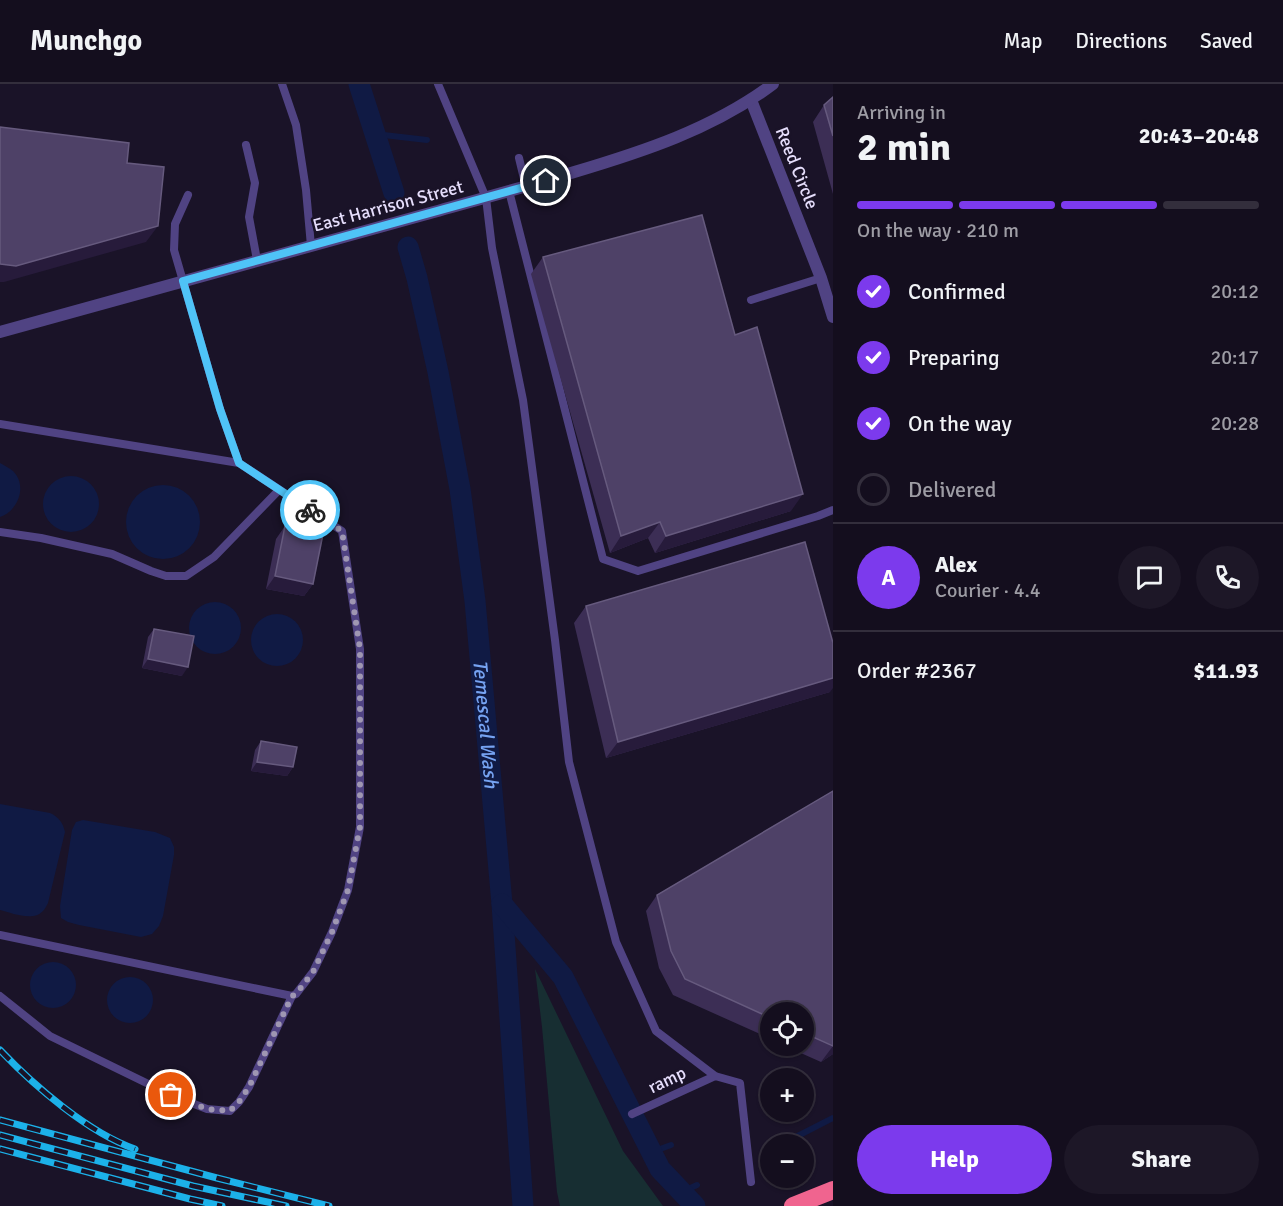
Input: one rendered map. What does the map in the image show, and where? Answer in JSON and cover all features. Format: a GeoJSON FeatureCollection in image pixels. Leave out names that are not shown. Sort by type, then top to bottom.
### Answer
{"type":"FeatureCollection","features":[{"type":"Feature","properties":{"kind":"highway"},"geometry":{"type":"LineString","coordinates":[[794,1206],[833,1190]]}},
{"type":"Feature","properties":{"kind":"street","name":"East Harrison Street"},"geometry":{"type":"LineString","coordinates":[[0,332],[526,187],[626,157],[719,118],[751,100],[773,84]]}},
{"type":"Feature","properties":{"kind":"street","name":"Reed Circle"},"geometry":{"type":"LineString","coordinates":[[751,100],[821,278],[833,317]]}},
{"type":"Feature","properties":{"kind":"lane"},"geometry":{"type":"LineString","coordinates":[[282,84],[296,125],[312,246]]}},
{"type":"Feature","properties":{"kind":"lane"},"geometry":{"type":"LineString","coordinates":[[438,84],[486,198],[492,248],[523,400],[555,640],[568,762],[616,942],[656,1031],[715,1076],[740,1083],[751,1182]]}},
{"type":"Feature","properties":{"kind":"lane"},"geometry":{"type":"LineString","coordinates":[[246,145],[255,183],[249,217],[257,260]]}},
{"type":"Feature","properties":{"kind":"lane"},"geometry":{"type":"LineString","coordinates":[[519,158],[526,187]]}},
{"type":"Feature","properties":{"kind":"lane"},"geometry":{"type":"LineString","coordinates":[[509,191],[603,559],[638,570],[833,510]]}},
{"type":"Feature","properties":{"kind":"lane"},"geometry":{"type":"LineString","coordinates":[[188,195],[175,224],[174,250],[220,409],[239,463]]}},
{"type":"Feature","properties":{"kind":"lane"},"geometry":{"type":"LineString","coordinates":[[751,300],[821,278]]}},
{"type":"Feature","properties":{"kind":"lane"},"geometry":{"type":"LineString","coordinates":[[0,424],[239,463],[342,531],[360,649],[360,827],[348,890],[313,972],[292,996],[249,1087],[230,1111],[207,1109],[171,1095],[50,1036],[0,996]]}},
{"type":"Feature","properties":{"kind":"lane"},"geometry":{"type":"LineString","coordinates":[[0,532],[41,538],[112,554],[166,576],[186,576],[214,557],[279,490]]}},
{"type":"Feature","properties":{"kind":"lane"},"geometry":{"type":"LineString","coordinates":[[0,935],[292,996]]}},
{"type":"Feature","properties":{"kind":"lane","name":"ramp"},"geometry":{"type":"LineString","coordinates":[[632,1114],[715,1076]]}},
{"type":"Feature","properties":{"kind":"green space"},"geometry":{"type":"Polygon","coordinates":[[[535,969],[623,1151],[663,1206],[560,1206],[535,969]]]}},
{"type":"Feature","properties":{"kind":"water"},"geometry":{"type":"Polygon","coordinates":[[[0,463],[13,471],[20,484],[20,491],[16,504],[0,517],[0,463]]]}},
{"type":"Feature","properties":{"kind":"water"},"geometry":{"type":"Polygon","coordinates":[[[71,476],[82,478],[91,484],[97,493],[99,504],[97,515],[91,524],[82,530],[71,532],[60,530],[51,524],[45,515],[43,504],[45,493],[51,484],[60,478],[71,476]]]}},
{"type":"Feature","properties":{"kind":"water"},"geometry":{"type":"Polygon","coordinates":[[[163,485],[184,491],[194,501],[200,522],[194,543],[184,553],[163,559],[142,553],[132,543],[126,522],[132,501],[142,491],[163,485]]]}},
{"type":"Feature","properties":{"kind":"water"},"geometry":{"type":"Polygon","coordinates":[[[210,602],[220,602],[234,609],[241,628],[234,647],[220,654],[210,654],[200,650],[193,643],[189,633],[189,623],[193,613],[200,606],[210,602]]]}},
{"type":"Feature","properties":{"kind":"water"},"geometry":{"type":"Polygon","coordinates":[[[272,614],[282,614],[296,621],[303,640],[296,659],[282,666],[272,666],[262,662],[255,655],[251,645],[251,635],[255,625],[262,618],[272,614]]]}},
{"type":"Feature","properties":{"kind":"water"},"geometry":{"type":"Polygon","coordinates":[[[0,804],[50,813],[62,823],[65,832],[48,903],[43,911],[34,916],[22,916],[0,910],[0,804]]]}},
{"type":"Feature","properties":{"kind":"water"},"geometry":{"type":"Polygon","coordinates":[[[83,820],[155,832],[170,838],[174,847],[174,855],[163,916],[159,926],[152,934],[141,937],[79,925],[61,918],[60,906],[72,830],[76,822],[83,820]]]}},
{"type":"Feature","properties":{"kind":"water"},"geometry":{"type":"Polygon","coordinates":[[[53,962],[69,969],[76,985],[69,1001],[53,1008],[37,1001],[30,985],[37,969],[53,962]]]}},
{"type":"Feature","properties":{"kind":"water"},"geometry":{"type":"Polygon","coordinates":[[[130,977],[146,984],[153,1000],[146,1016],[130,1023],[114,1016],[107,1000],[114,984],[130,977]]]}},
{"type":"Feature","properties":{"kind":"building"},"geometry":{"type":"Polygon","coordinates":[[[833,97],[833,136],[824,105],[833,97]]]}},
{"type":"Feature","properties":{"kind":"building"},"geometry":{"type":"Polygon","coordinates":[[[0,127],[129,143],[127,163],[164,167],[158,226],[16,266],[0,264],[0,127]]]}},
{"type":"Feature","properties":{"kind":"building"},"geometry":{"type":"Polygon","coordinates":[[[702,215],[735,335],[757,327],[803,494],[666,536],[660,522],[621,536],[543,257],[702,215]]]}},
{"type":"Feature","properties":{"kind":"building"},"geometry":{"type":"Polygon","coordinates":[[[285,526],[323,534],[313,584],[275,576],[285,526]]]}},
{"type":"Feature","properties":{"kind":"building"},"geometry":{"type":"Polygon","coordinates":[[[805,542],[833,643],[833,678],[618,742],[586,606],[805,542]]]}},
{"type":"Feature","properties":{"kind":"building"},"geometry":{"type":"Polygon","coordinates":[[[154,629],[194,636],[188,667],[148,659],[154,629]]]}},
{"type":"Feature","properties":{"kind":"building"},"geometry":{"type":"Polygon","coordinates":[[[261,741],[297,747],[293,767],[257,762],[261,741]]]}},
{"type":"Feature","properties":{"kind":"building"},"geometry":{"type":"Polygon","coordinates":[[[833,791],[833,1046],[814,1037],[814,1002],[760,1002],[760,1013],[685,979],[671,951],[657,895],[833,791]]]}},
{"type":"Feature","properties":{"kind":"waterway","name":"Temescal Wash"},"geometry":{"type":"LineString","coordinates":[[359,84],[394,193]]}},
{"type":"Feature","properties":{"kind":"waterway"},"geometry":{"type":"LineString","coordinates":[[375,134],[427,140]]}},
{"type":"Feature","properties":{"kind":"waterway","name":"Temescal Wash"},"geometry":{"type":"LineString","coordinates":[[408,247],[438,372],[460,489],[475,601],[502,904],[523,1206]]}},
{"type":"Feature","properties":{"kind":"waterway"},"geometry":{"type":"LineString","coordinates":[[502,904],[563,977],[660,1169],[695,1206]]}},
{"type":"Feature","properties":{"kind":"waterway"},"geometry":{"type":"LineString","coordinates":[[802,1134],[833,1118]]}},
{"type":"Feature","properties":{"kind":"waterway"},"geometry":{"type":"LineString","coordinates":[[652,1152],[671,1145]]}},
{"type":"Feature","properties":{"kind":"waterway"},"geometry":{"type":"LineString","coordinates":[[682,1192],[697,1185]]}},
{"type":"Feature","properties":{"kind":"railway"},"geometry":{"type":"LineString","coordinates":[[0,1050],[63,1107],[99,1132],[135,1149]]}},
{"type":"Feature","properties":{"kind":"railway"},"geometry":{"type":"LineString","coordinates":[[0,1120],[329,1206]]}},
{"type":"Feature","properties":{"kind":"railway"},"geometry":{"type":"LineString","coordinates":[[0,1135],[193,1186],[286,1206]]}},
{"type":"Feature","properties":{"kind":"railway"},"geometry":{"type":"LineString","coordinates":[[0,1149],[222,1206]]}},
{"type":"Feature","properties":{"kind":"way so far"},"geometry":{"type":"LineString","coordinates":[[171,1095],[207,1109],[230,1111],[239,1102],[249,1087],[292,996],[313,972],[348,890],[360,827],[360,649],[342,531],[310,510]]}},
{"type":"Feature","properties":{"kind":"route"},"geometry":{"type":"LineString","coordinates":[[310,510],[239,463],[220,409],[183,281],[546,181]]}}]}
